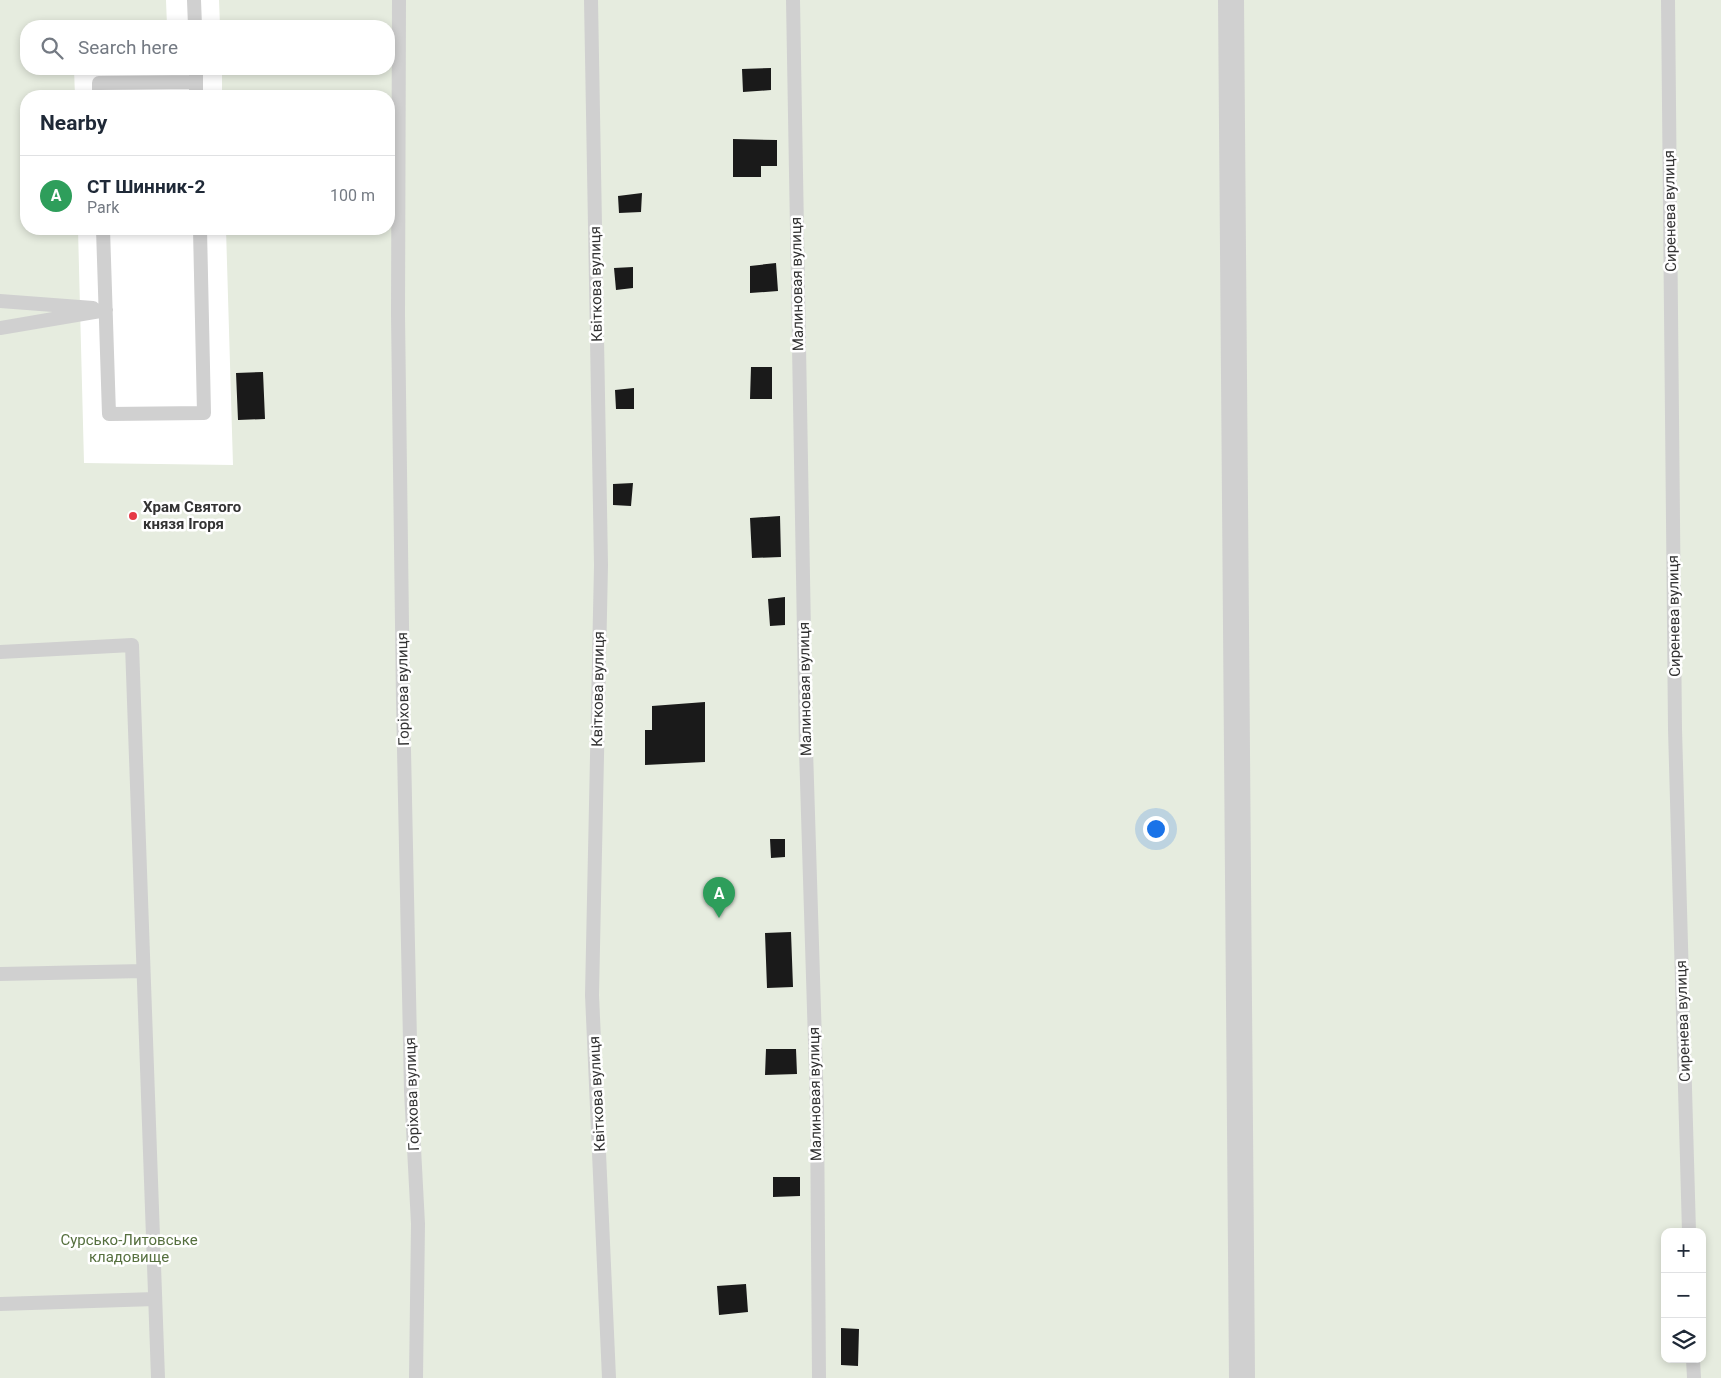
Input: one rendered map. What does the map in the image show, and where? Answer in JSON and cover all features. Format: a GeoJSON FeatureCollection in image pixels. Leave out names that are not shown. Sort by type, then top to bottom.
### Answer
{"type":"FeatureCollection","features":[{"type":"Feature","properties":{"kind":"street"},"geometry":{"type":"LineString","coordinates":[[1231,0],[1242,1378]]}},
{"type":"Feature","properties":{"kind":"lane"},"geometry":{"type":"LineString","coordinates":[[194,0],[194,20]]}},
{"type":"Feature","properties":{"kind":"lane","name":"Горіхова вулиця"},"geometry":{"type":"LineString","coordinates":[[399,0],[398,315],[402,642],[409,1012],[418,1224],[416,1378]]}},
{"type":"Feature","properties":{"kind":"lane","name":"Квіткова вулиця"},"geometry":{"type":"LineString","coordinates":[[590,0],[601,565],[592,995],[609,1378]]}},
{"type":"Feature","properties":{"kind":"lane","name":"Малиновая вулиця"},"geometry":{"type":"LineString","coordinates":[[793,0],[806,749],[816,1107],[819,1378]]}},
{"type":"Feature","properties":{"kind":"lane","name":"Сиренева вулиця"},"geometry":{"type":"LineString","coordinates":[[1668,0],[1675,720],[1689,1228]]}},
{"type":"Feature","properties":{"kind":"lane"},"geometry":{"type":"LineString","coordinates":[[99,90],[98,82],[196,75],[196,90]]}},
{"type":"Feature","properties":{"kind":"lane"},"geometry":{"type":"LineString","coordinates":[[103,235],[109,414],[204,413],[200,235]]}},
{"type":"Feature","properties":{"kind":"lane"},"geometry":{"type":"LineString","coordinates":[[0,301],[80,306],[106,310]]}},
{"type":"Feature","properties":{"kind":"lane"},"geometry":{"type":"LineString","coordinates":[[0,328],[106,310]]}},
{"type":"Feature","properties":{"kind":"lane"},"geometry":{"type":"LineString","coordinates":[[0,652],[132,645],[158,1378]]}},
{"type":"Feature","properties":{"kind":"lane"},"geometry":{"type":"LineString","coordinates":[[0,974],[143,971]]}},
{"type":"Feature","properties":{"kind":"lane"},"geometry":{"type":"LineString","coordinates":[[0,1304],[155,1300]]}},
{"type":"Feature","properties":{"kind":"lane"},"geometry":{"type":"LineString","coordinates":[[1693,1363],[1694,1378]]}},
{"type":"Feature","properties":{"kind":"green space","name":"Сурсько-Литовське кладовище"},"geometry":{"type":"Polygon","coordinates":[[[0,0],[166,0],[167,20],[20,20],[20,75],[74,75],[75,90],[20,90],[20,235],[78,235],[84,463],[233,465],[226,235],[395,235],[395,90],[222,90],[222,75],[395,75],[395,20],[220,20],[219,0],[1721,0],[1721,1378],[0,1378],[0,0]]]}},
{"type":"Feature","properties":{"kind":"building"},"geometry":{"type":"Polygon","coordinates":[[[771,68],[771,90],[743,92],[742,69],[771,68]]]}},
{"type":"Feature","properties":{"kind":"building"},"geometry":{"type":"Polygon","coordinates":[[[733,139],[777,140],[777,166],[761,166],[761,177],[733,177],[733,139]]]}},
{"type":"Feature","properties":{"kind":"building"},"geometry":{"type":"Polygon","coordinates":[[[642,193],[641,212],[619,213],[618,196],[642,193]]]}},
{"type":"Feature","properties":{"kind":"building"},"geometry":{"type":"Polygon","coordinates":[[[776,263],[778,291],[750,293],[750,266],[776,263]]]}},
{"type":"Feature","properties":{"kind":"building"},"geometry":{"type":"Polygon","coordinates":[[[633,267],[633,288],[616,290],[614,268],[633,267]]]}},
{"type":"Feature","properties":{"kind":"building"},"geometry":{"type":"Polygon","coordinates":[[[751,367],[772,367],[772,399],[750,399],[751,367]]]}},
{"type":"Feature","properties":{"kind":"building"},"geometry":{"type":"Polygon","coordinates":[[[263,372],[265,419],[238,420],[236,373],[263,372]]]}},
{"type":"Feature","properties":{"kind":"building"},"geometry":{"type":"Polygon","coordinates":[[[634,388],[634,409],[616,409],[615,390],[634,388]]]}},
{"type":"Feature","properties":{"kind":"building"},"geometry":{"type":"Polygon","coordinates":[[[633,483],[631,506],[613,505],[613,484],[633,483]]]}},
{"type":"Feature","properties":{"kind":"building"},"geometry":{"type":"Polygon","coordinates":[[[780,516],[781,557],[752,558],[750,518],[780,516]]]}},
{"type":"Feature","properties":{"kind":"building"},"geometry":{"type":"Polygon","coordinates":[[[785,597],[785,625],[770,626],[768,599],[785,597]]]}},
{"type":"Feature","properties":{"kind":"building"},"geometry":{"type":"Polygon","coordinates":[[[705,702],[705,762],[645,765],[645,730],[652,730],[652,706],[705,702]]]}},
{"type":"Feature","properties":{"kind":"building"},"geometry":{"type":"Polygon","coordinates":[[[770,839],[785,839],[785,857],[771,858],[770,839]]]}},
{"type":"Feature","properties":{"kind":"building"},"geometry":{"type":"Polygon","coordinates":[[[791,932],[793,987],[767,988],[765,933],[791,932]]]}},
{"type":"Feature","properties":{"kind":"building"},"geometry":{"type":"Polygon","coordinates":[[[766,1049],[796,1049],[797,1074],[765,1075],[766,1049]]]}},
{"type":"Feature","properties":{"kind":"building"},"geometry":{"type":"Polygon","coordinates":[[[773,1177],[800,1177],[800,1196],[773,1197],[773,1177]]]}},
{"type":"Feature","properties":{"kind":"building"},"geometry":{"type":"Polygon","coordinates":[[[746,1284],[748,1312],[719,1315],[717,1286],[746,1284]]]}},
{"type":"Feature","properties":{"kind":"building"},"geometry":{"type":"Polygon","coordinates":[[[841,1328],[859,1329],[858,1366],[841,1365],[841,1328]]]}},
{"type":"Feature","properties":{"kind":"place","name":"Храм Святого князя Ігоря"},"geometry":{"type":"Point","coordinates":[133,516]}},
{"type":"Feature","properties":{"kind":"place","name":"СТ Шинник-2"},"geometry":{"type":"Point","coordinates":[719,918]}}]}
